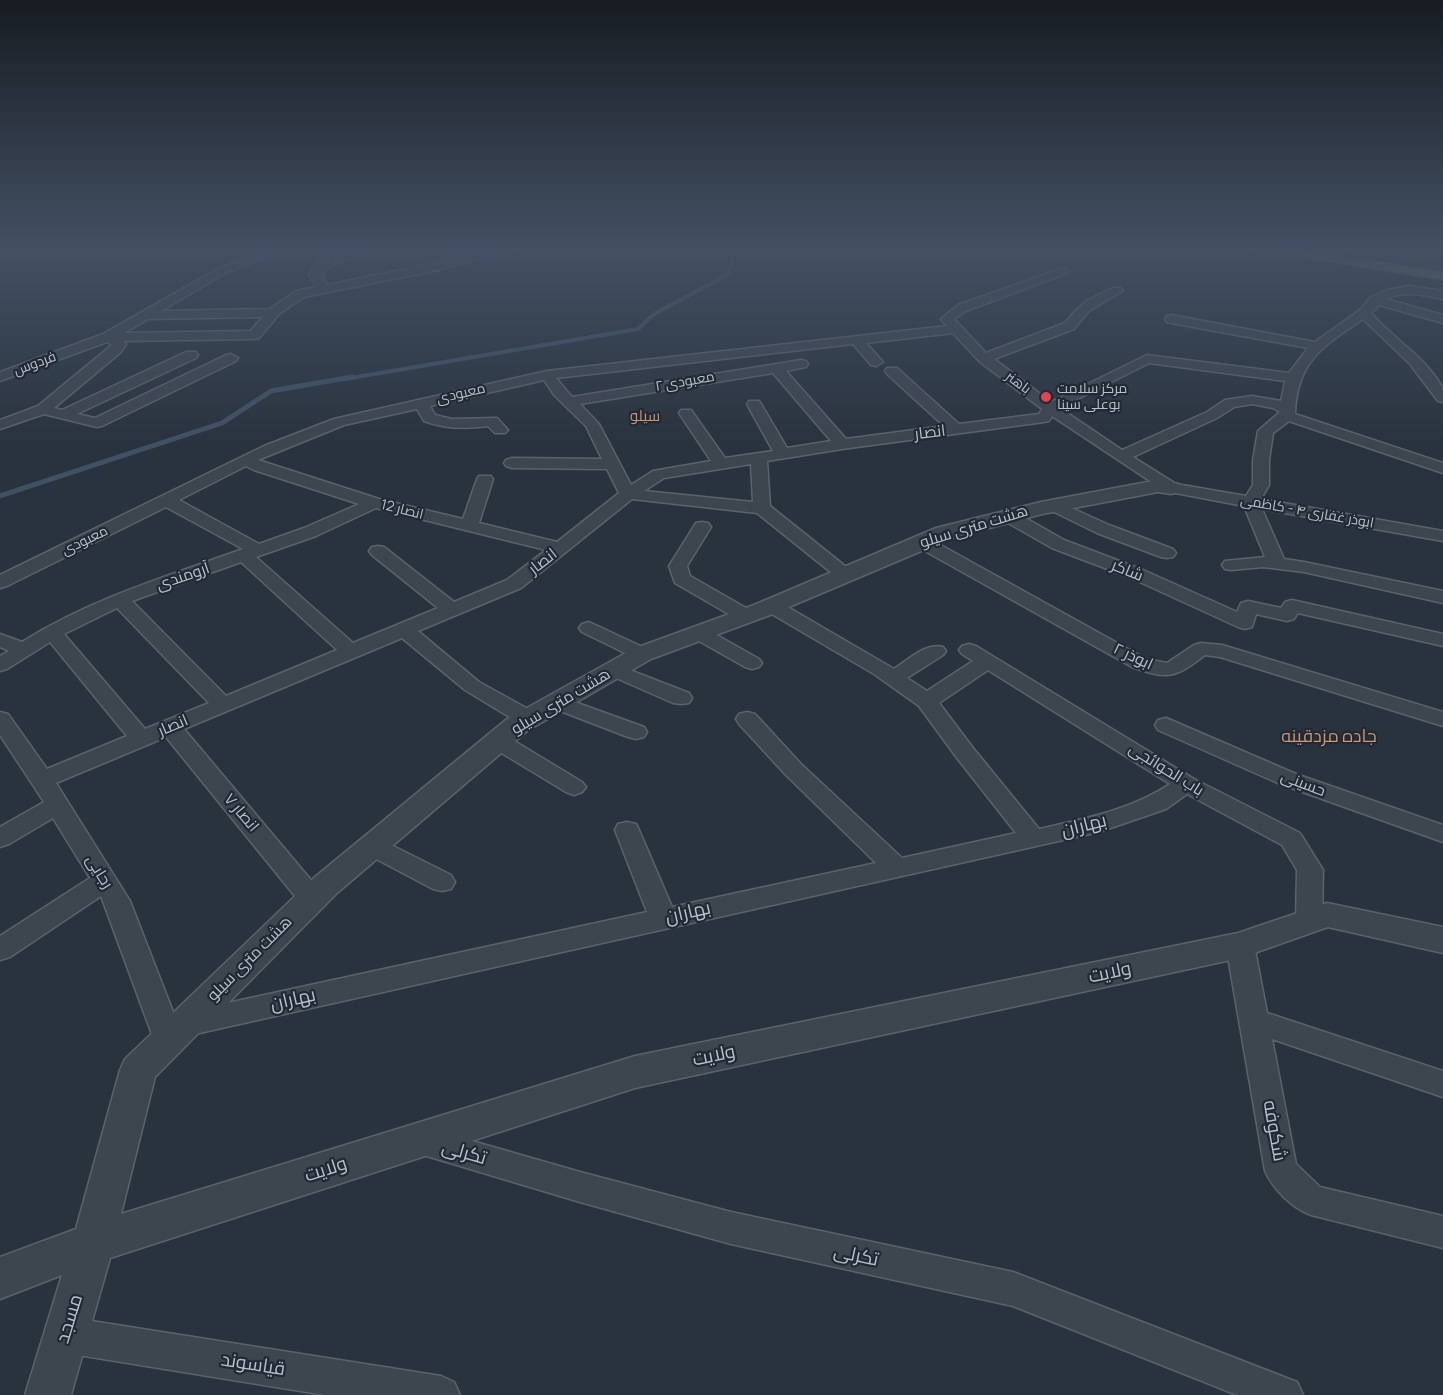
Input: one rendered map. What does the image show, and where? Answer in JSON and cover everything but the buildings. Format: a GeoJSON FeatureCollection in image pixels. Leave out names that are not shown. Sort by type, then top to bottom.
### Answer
{"type":"FeatureCollection","features":[{"type":"Feature","properties":{"kind":"street","name":"فردوس"},"geometry":{"type":"LineString","coordinates":[[0,377],[108,337],[150,312]]}},
{"type":"Feature","properties":{"kind":"street"},"geometry":{"type":"LineString","coordinates":[[951,324],[959,312]]}},
{"type":"Feature","properties":{"kind":"street"},"geometry":{"type":"LineString","coordinates":[[984,358],[1070,326],[1079,312]]}},
{"type":"Feature","properties":{"kind":"street"},"geometry":{"type":"LineString","coordinates":[[1418,312],[1443,319]]}},
{"type":"Feature","properties":{"kind":"street"},"geometry":{"type":"LineString","coordinates":[[145,315],[272,313]]}},
{"type":"Feature","properties":{"kind":"street"},"geometry":{"type":"LineString","coordinates":[[108,337],[254,335],[272,313]]}},
{"type":"Feature","properties":{"kind":"street"},"geometry":{"type":"LineString","coordinates":[[1277,564],[1251,502],[1261,485],[1261,460],[1266,431],[1288,414],[1289,393],[1295,372],[1316,346],[1364,313],[1375,326],[1415,361],[1442,396]]}},
{"type":"Feature","properties":{"kind":"street"},"geometry":{"type":"LineString","coordinates":[[1171,319],[1316,346]]}},
{"type":"Feature","properties":{"kind":"street","name":"معبودی"},"geometry":{"type":"LineString","coordinates":[[0,582],[168,501],[270,449],[339,422],[547,375],[856,340],[951,324]]}},
{"type":"Feature","properties":{"kind":"street","name":"باهنر"},"geometry":{"type":"LineString","coordinates":[[951,324],[984,358],[1050,408],[1171,488]]}},
{"type":"Feature","properties":{"kind":"street"},"geometry":{"type":"LineString","coordinates":[[0,425],[43,409],[116,349],[119,344],[108,337]]}},
{"type":"Feature","properties":{"kind":"street"},"geometry":{"type":"LineString","coordinates":[[856,340],[876,362]]}},
{"type":"Feature","properties":{"kind":"street"},"geometry":{"type":"LineString","coordinates":[[830,343],[841,356]]}},
{"type":"Feature","properties":{"kind":"street"},"geometry":{"type":"LineString","coordinates":[[63,415],[191,355]]}},
{"type":"Feature","properties":{"kind":"street"},"geometry":{"type":"LineString","coordinates":[[43,409],[96,423],[231,358]]}},
{"type":"Feature","properties":{"kind":"street"},"geometry":{"type":"LineString","coordinates":[[1050,408],[1147,359],[1293,378]]}},
{"type":"Feature","properties":{"kind":"street","name":"معبودی ۲"},"geometry":{"type":"LineString","coordinates":[[569,402],[800,364]]}},
{"type":"Feature","properties":{"kind":"street"},"geometry":{"type":"LineString","coordinates":[[774,367],[842,444]]}},
{"type":"Feature","properties":{"kind":"street"},"geometry":{"type":"LineString","coordinates":[[892,371],[955,429]]}},
{"type":"Feature","properties":{"kind":"street"},"geometry":{"type":"LineString","coordinates":[[547,375],[559,392],[592,424],[628,494],[762,508],[844,574]]}},
{"type":"Feature","properties":{"kind":"street"},"geometry":{"type":"LineString","coordinates":[[1121,456],[1212,415],[1230,403],[1252,400],[1277,404],[1288,414],[1443,468]]}},
{"type":"Feature","properties":{"kind":"street"},"geometry":{"type":"LineString","coordinates":[[422,403],[429,418],[440,423],[462,425],[492,421],[500,430]]}},
{"type":"Feature","properties":{"kind":"street"},"geometry":{"type":"LineString","coordinates":[[754,404],[783,454]]}},
{"type":"Feature","properties":{"kind":"street","name":"انصار"},"geometry":{"type":"LineString","coordinates":[[42,780],[514,584],[628,494],[659,474],[842,444],[1044,418],[1050,408]]}},
{"type":"Feature","properties":{"kind":"street"},"geometry":{"type":"LineString","coordinates":[[686,413],[722,464]]}},
{"type":"Feature","properties":{"kind":"street"},"geometry":{"type":"LineString","coordinates":[[759,458],[762,508]]}},
{"type":"Feature","properties":{"kind":"street","name":"انصار 12"},"geometry":{"type":"LineString","coordinates":[[247,461],[260,467],[374,503],[560,548]]}},
{"type":"Feature","properties":{"kind":"street"},"geometry":{"type":"LineString","coordinates":[[512,463],[612,464]]}},
{"type":"Feature","properties":{"kind":"street"},"geometry":{"type":"LineString","coordinates":[[469,526],[485,479]]}},
{"type":"Feature","properties":{"kind":"street","name":"هشت متری سیلو"},"geometry":{"type":"LineString","coordinates":[[93,1243],[138,1070],[312,899],[372,846],[498,741],[529,719],[642,654],[772,606],[944,533],[1054,505],[1158,486],[1171,488]]}},
{"type":"Feature","properties":{"kind":"street","name":"ابوذر غفاری ۴ - کاظمی"},"geometry":{"type":"LineString","coordinates":[[1171,488],[1443,536]]}},
{"type":"Feature","properties":{"kind":"street"},"geometry":{"type":"LineString","coordinates":[[168,501],[252,554],[351,652]]}},
{"type":"Feature","properties":{"kind":"street","name":"آرومندی"},"geometry":{"type":"LineString","coordinates":[[0,666],[52,632],[119,599],[252,554],[310,532],[374,503]]}},
{"type":"Feature","properties":{"kind":"street"},"geometry":{"type":"LineString","coordinates":[[1054,505],[1103,529],[1167,553]]}},
{"type":"Feature","properties":{"kind":"street","name":"شاکر"},"geometry":{"type":"LineString","coordinates":[[1010,516],[1058,544],[1137,574],[1245,623],[1248,607],[1287,615],[1292,606],[1443,640]]}},
{"type":"Feature","properties":{"kind":"street"},"geometry":{"type":"LineString","coordinates":[[702,528],[678,566],[682,579],[746,616]]}},
{"type":"Feature","properties":{"kind":"street","name":"ابوذر ۲"},"geometry":{"type":"LineString","coordinates":[[922,542],[1139,664],[1158,670],[1174,669],[1201,649],[1222,651],[1443,718]]}},
{"type":"Feature","properties":{"kind":"street"},"geometry":{"type":"LineString","coordinates":[[378,551],[452,610]]}},
{"type":"Feature","properties":{"kind":"street"},"geometry":{"type":"LineString","coordinates":[[1231,565],[1263,562],[1304,567],[1443,597]]}},
{"type":"Feature","properties":{"kind":"street"},"geometry":{"type":"LineString","coordinates":[[119,599],[223,705]]}},
{"type":"Feature","properties":{"kind":"street"},"geometry":{"type":"LineString","coordinates":[[772,606],[894,678],[927,701],[965,753],[1033,838]]}},
{"type":"Feature","properties":{"kind":"street"},"geometry":{"type":"LineString","coordinates":[[589,628],[642,654]]}},
{"type":"Feature","properties":{"kind":"street"},"geometry":{"type":"LineString","coordinates":[[404,630],[472,686],[529,719]]}},
{"type":"Feature","properties":{"kind":"street"},"geometry":{"type":"LineString","coordinates":[[52,632],[141,739]]}},
{"type":"Feature","properties":{"kind":"street"},"geometry":{"type":"LineString","coordinates":[[699,633],[752,663]]}},
{"type":"Feature","properties":{"kind":"street"},"geometry":{"type":"LineString","coordinates":[[0,640],[24,650]]}},
{"type":"Feature","properties":{"kind":"street","name":"باب الحوائجی"},"geometry":{"type":"LineString","coordinates":[[968,650],[1186,784],[1291,839],[1310,870],[1309,922]]}},
{"type":"Feature","properties":{"kind":"street"},"geometry":{"type":"LineString","coordinates":[[894,678],[936,651]]}},
{"type":"Feature","properties":{"kind":"street"},"geometry":{"type":"LineString","coordinates":[[927,701],[988,661]]}},
{"type":"Feature","properties":{"kind":"street"},"geometry":{"type":"LineString","coordinates":[[614,670],[682,698]]}},
{"type":"Feature","properties":{"kind":"street"},"geometry":{"type":"LineString","coordinates":[[558,702],[636,732]]}},
{"type":"Feature","properties":{"kind":"street"},"geometry":{"type":"LineString","coordinates":[[747,719],[793,769],[897,868]]}},
{"type":"Feature","properties":{"kind":"street","name":"حسینی"},"geometry":{"type":"LineString","coordinates":[[1166,725],[1288,779],[1443,834]]}},
{"type":"Feature","properties":{"kind":"street","name":"رجایی"},"geometry":{"type":"LineString","coordinates":[[2,726],[58,804],[117,901],[176,1032]]}},
{"type":"Feature","properties":{"kind":"street","name":"انصار ۷"},"geometry":{"type":"LineString","coordinates":[[170,727],[312,899]]}},
{"type":"Feature","properties":{"kind":"street"},"geometry":{"type":"LineString","coordinates":[[498,741],[574,787]]}},
{"type":"Feature","properties":{"kind":"street","name":"بهاران"},"geometry":{"type":"LineString","coordinates":[[176,1032],[663,918],[1099,824],[1158,803],[1186,784]]}},
{"type":"Feature","properties":{"kind":"street"},"geometry":{"type":"LineString","coordinates":[[0,838],[58,804]]}},
{"type":"Feature","properties":{"kind":"street"},"geometry":{"type":"LineString","coordinates":[[627,830],[663,918]]}},
{"type":"Feature","properties":{"kind":"street"},"geometry":{"type":"LineString","coordinates":[[372,846],[442,882]]}},
{"type":"Feature","properties":{"kind":"street"},"geometry":{"type":"LineString","coordinates":[[0,950],[105,882]]}},
{"type":"Feature","properties":{"kind":"street","name":"ولایت"},"geometry":{"type":"LineString","coordinates":[[0,1278],[93,1243],[635,1072],[1240,945],[1327,915],[1443,940]]}},
{"type":"Feature","properties":{"kind":"street","name":"شکوفه"},"geometry":{"type":"LineString","coordinates":[[1240,945],[1281,1171],[1312,1200],[1443,1232]]}},
{"type":"Feature","properties":{"kind":"street"},"geometry":{"type":"LineString","coordinates":[[1254,1022],[1443,1084]]}},
{"type":"Feature","properties":{"kind":"street","name":"تکرلی"},"geometry":{"type":"LineString","coordinates":[[419,1140],[580,1187],[731,1228],[1013,1288],[1284,1395]]}},
{"type":"Feature","properties":{"kind":"street","name":"مسجد"},"geometry":{"type":"LineString","coordinates":[[48,1395],[93,1243]]}},
{"type":"Feature","properties":{"kind":"street","name":"قیاسوند"},"geometry":{"type":"LineString","coordinates":[[66,1335],[441,1395]]}},
{"type":"Feature","properties":{"kind":"waterway"},"geometry":{"type":"LineString","coordinates":[[345,379],[638,329],[658,312]]}},
{"type":"Feature","properties":{"kind":"waterway"},"geometry":{"type":"LineString","coordinates":[[0,496],[222,423],[271,391],[352,377]]}},
{"type":"Feature","properties":{"kind":"place","name":"مرکز سلامت بوعلی سینا"},"geometry":{"type":"Point","coordinates":[1046,397]}},
{"type":"Feature","properties":{"kind":"district","name":"سیلو"},"geometry":{"type":"Point","coordinates":[645,417]}},
{"type":"Feature","properties":{"kind":"district","name":"جاده مزدقینه"},"geometry":{"type":"Point","coordinates":[1329,737]}}]}
